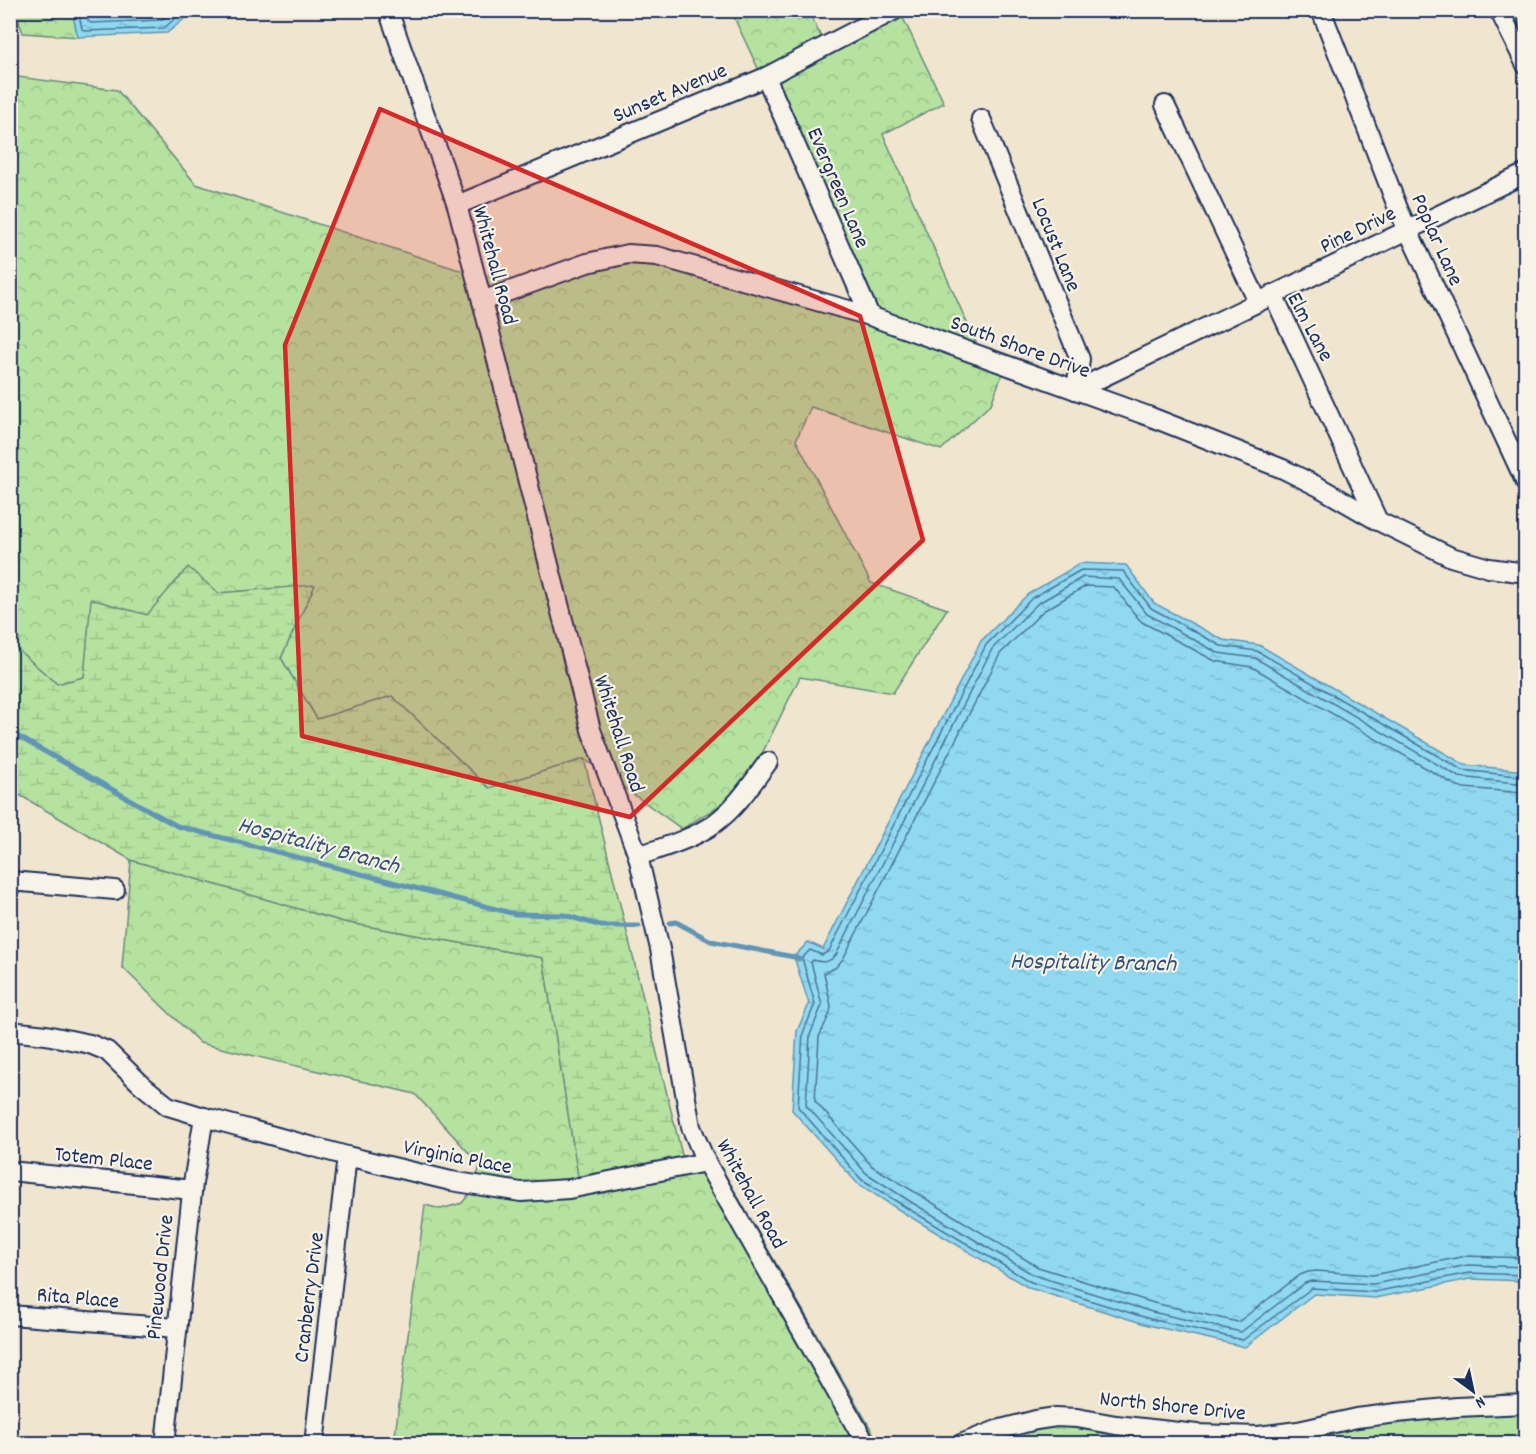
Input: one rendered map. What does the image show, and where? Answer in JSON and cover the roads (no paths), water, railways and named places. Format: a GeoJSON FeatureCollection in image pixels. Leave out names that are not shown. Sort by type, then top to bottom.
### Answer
{"type":"FeatureCollection","features":[{"type":"Feature","properties":{"kind":"street","name":"Whitehall Road"},"geometry":{"type":"LineString","coordinates":[[388,10],[457,205],[591,730],[638,856],[660,949],[691,1127],[706,1162],[866,1443]]}},
{"type":"Feature","properties":{"kind":"street","name":"Sunset Avenue"},"geometry":{"type":"LineString","coordinates":[[457,205],[766,77],[896,10]]}},
{"type":"Feature","properties":{"kind":"street","name":"Poplar Lane"},"geometry":{"type":"LineString","coordinates":[[1321,10],[1407,230],[1526,483]]}},
{"type":"Feature","properties":{"kind":"street"},"geometry":{"type":"LineString","coordinates":[[1499,10],[1526,65]]}},
{"type":"Feature","properties":{"kind":"street","name":"Evergreen Lane"},"geometry":{"type":"LineString","coordinates":[[766,77],[870,316]]}},
{"type":"Feature","properties":{"kind":"street","name":"Elm Lane"},"geometry":{"type":"LineString","coordinates":[[1165,105],[1266,298],[1378,521]]}},
{"type":"Feature","properties":{"kind":"street","name":"Locust Lane"},"geometry":{"type":"LineString","coordinates":[[981,119],[1080,359],[1076,390]]}},
{"type":"Feature","properties":{"kind":"street","name":"Pine Drive"},"geometry":{"type":"LineString","coordinates":[[1076,390],[1526,173]]}},
{"type":"Feature","properties":{"kind":"street","name":"South Shore Drive"},"geometry":{"type":"LineString","coordinates":[[482,301],[587,262],[628,254],[657,256],[870,316],[1076,390],[1283,469],[1378,521],[1451,557],[1489,568],[1526,573]]}},
{"type":"Feature","properties":{"kind":"street"},"geometry":{"type":"LineString","coordinates":[[638,856],[694,835],[715,823],[734,806],[768,762]]}},
{"type":"Feature","properties":{"kind":"street"},"geometry":{"type":"LineString","coordinates":[[10,881],[115,890]]}},
{"type":"Feature","properties":{"kind":"street","name":"Virginia Place"},"geometry":{"type":"LineString","coordinates":[[10,1031],[46,1035],[90,1044],[107,1051],[142,1085],[168,1106],[347,1156],[451,1181],[521,1192],[569,1189],[706,1162]]}},
{"type":"Feature","properties":{"kind":"street","name":"Pinewood Drive"},"geometry":{"type":"LineString","coordinates":[[165,1443],[192,1190],[204,1117]]}},
{"type":"Feature","properties":{"kind":"street","name":"Cranberry Drive"},"geometry":{"type":"LineString","coordinates":[[314,1443],[347,1156]]}},
{"type":"Feature","properties":{"kind":"street","name":"Totem Place"},"geometry":{"type":"LineString","coordinates":[[10,1171],[192,1190]]}},
{"type":"Feature","properties":{"kind":"street","name":"Rita Place"},"geometry":{"type":"LineString","coordinates":[[10,1315],[177,1328]]}},
{"type":"Feature","properties":{"kind":"street","name":"North Shore Drive"},"geometry":{"type":"LineString","coordinates":[[962,1443],[1017,1425],[1056,1417],[1197,1434],[1258,1436],[1397,1413],[1457,1407],[1526,1404]]}},
{"type":"Feature","properties":{"kind":"water"},"geometry":{"type":"Polygon","coordinates":[[[72,10],[194,11],[167,33],[78,37],[72,10]]]}},
{"type":"Feature","properties":{"kind":"water"},"geometry":{"type":"Polygon","coordinates":[[[1081,563],[1126,565],[1154,603],[1223,640],[1259,645],[1465,765],[1525,771],[1525,1281],[1470,1279],[1375,1298],[1314,1294],[1245,1347],[1148,1325],[1029,1288],[904,1213],[857,1183],[792,1110],[797,1031],[809,1004],[794,957],[808,942],[823,949],[981,641],[1028,594],[1081,563]]]}},
{"type":"Feature","properties":{"kind":"waterway","name":"Hospitality Branch"},"geometry":{"type":"LineString","coordinates":[[10,732],[177,826],[515,914],[564,915],[602,926],[639,926]]}},
{"type":"Feature","properties":{"kind":"waterway","name":"Hospitality Branch"},"geometry":{"type":"LineString","coordinates":[[670,923],[676,922],[711,941],[799,959]]}}]}
